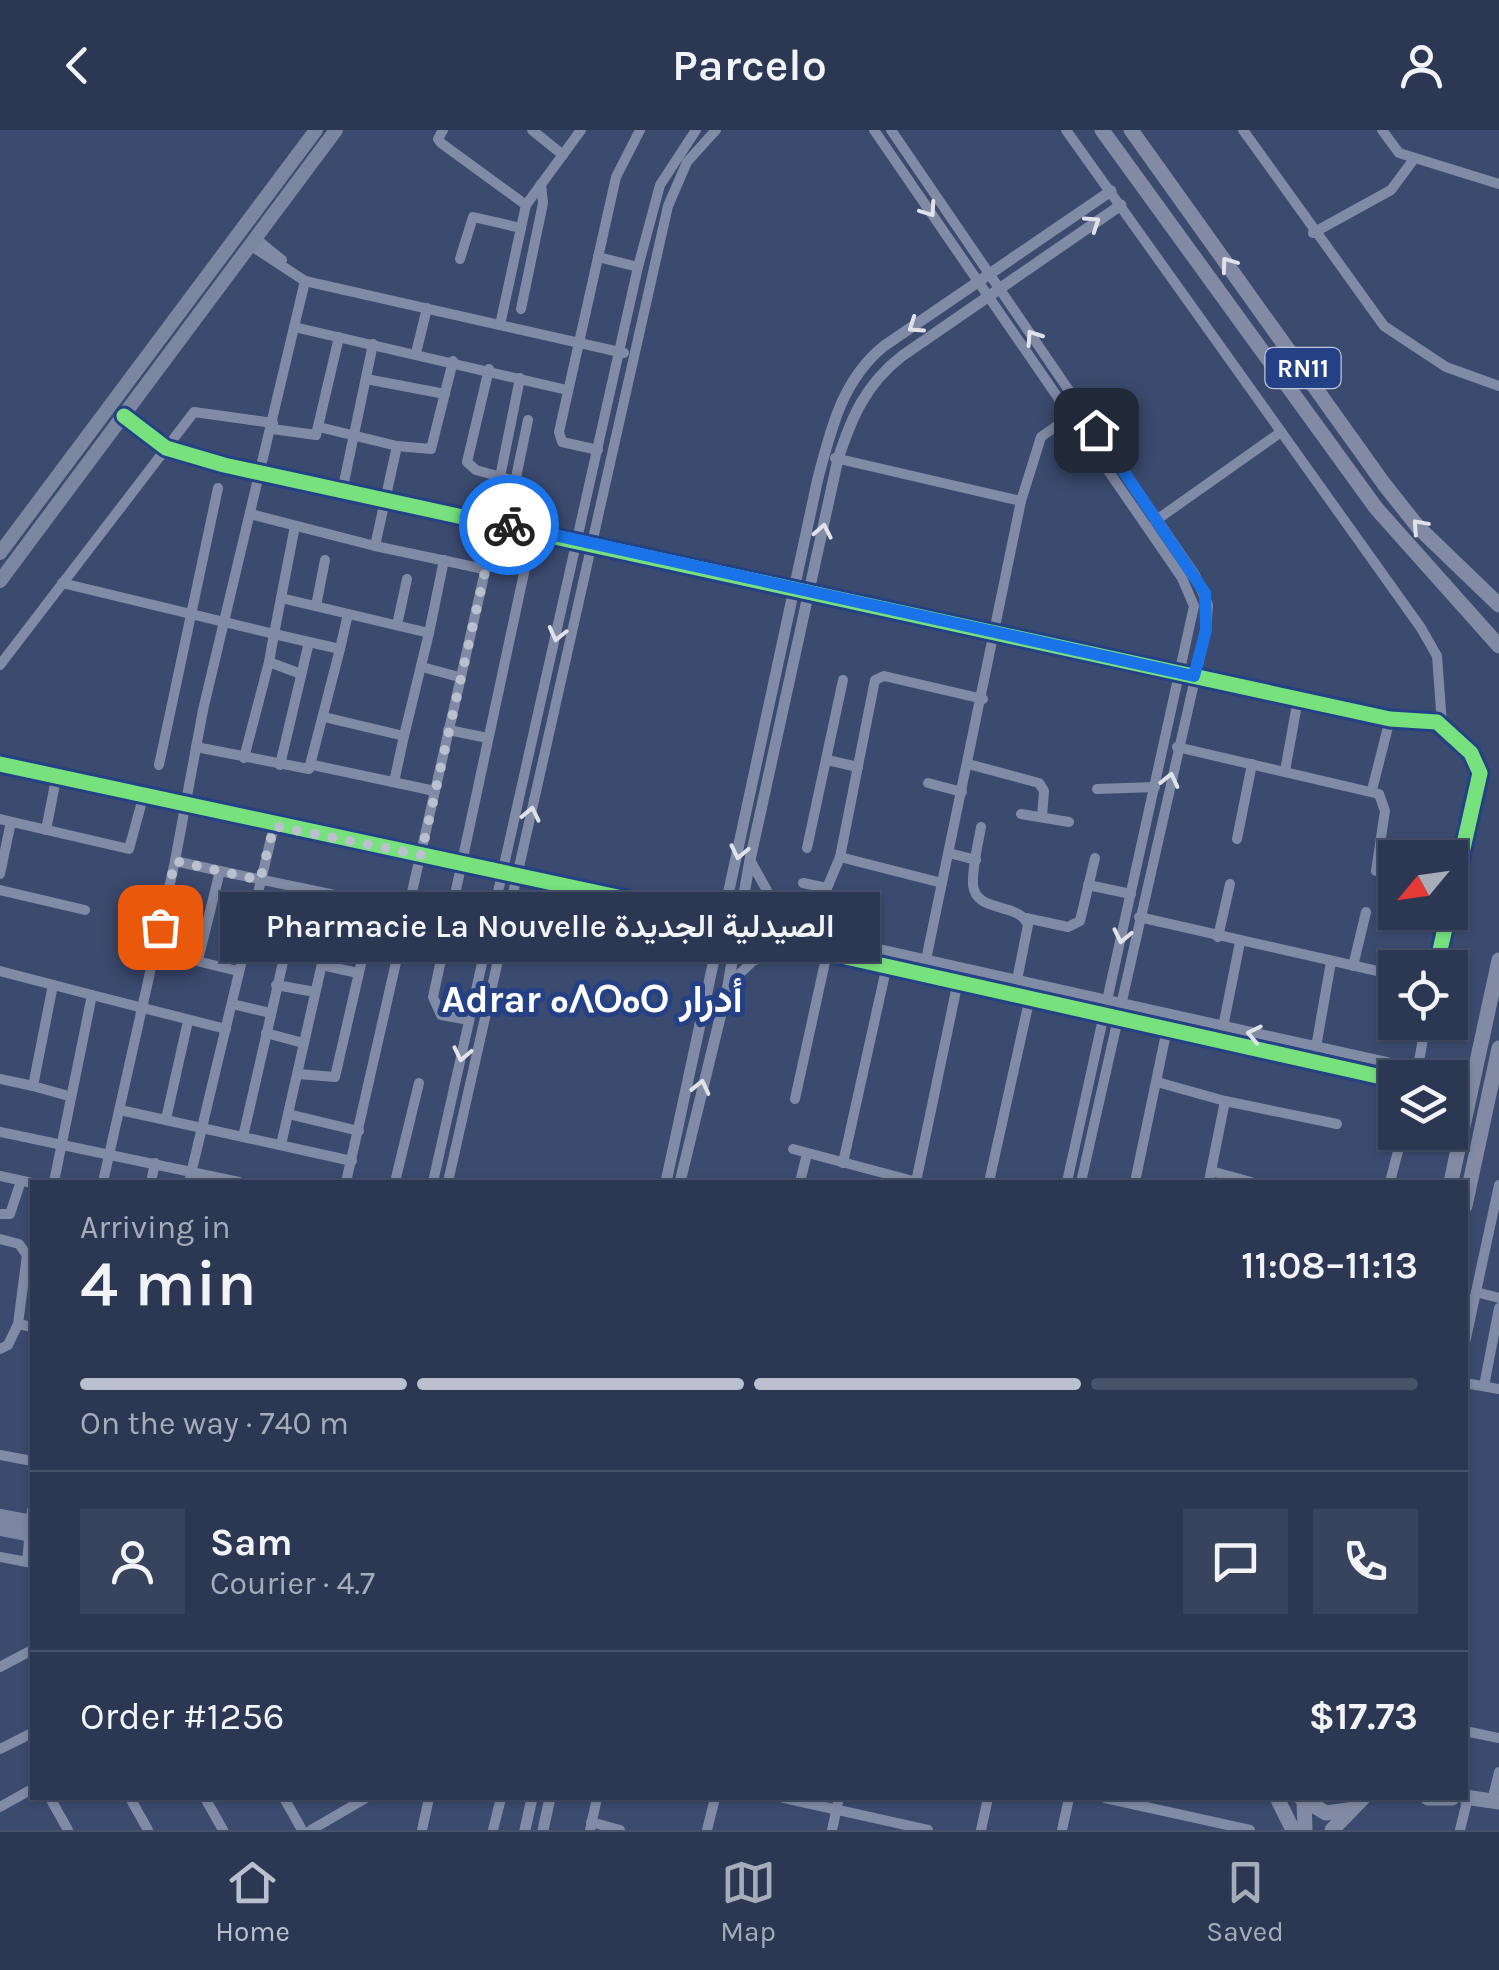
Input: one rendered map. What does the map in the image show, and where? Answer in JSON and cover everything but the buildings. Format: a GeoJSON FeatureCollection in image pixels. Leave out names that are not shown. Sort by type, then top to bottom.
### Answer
{"type":"FeatureCollection","features":[{"type":"Feature","properties":{"kind":"highway","name":"RN11"},"geometry":{"type":"LineString","coordinates":[[1102,130],[1376,508],[1472,614],[1499,634]]}},
{"type":"Feature","properties":{"kind":"highway","name":"RN11"},"geometry":{"type":"LineString","coordinates":[[1130,130],[1384,484],[1418,527],[1499,605]]}},
{"type":"Feature","properties":{"kind":"highway"},"geometry":{"type":"LineString","coordinates":[[1472,614],[1499,646]]}},
{"type":"Feature","properties":{"kind":"highway"},"geometry":{"type":"LineString","coordinates":[[1450,1180],[1499,960]]}},
{"type":"Feature","properties":{"kind":"highway"},"geometry":{"type":"LineString","coordinates":[[1468,1192],[1499,1048]]}},
{"type":"Feature","properties":{"kind":"highway"},"geometry":{"type":"LineString","coordinates":[[1278,1800],[1293,1830]]}},
{"type":"Feature","properties":{"kind":"highway"},"geometry":{"type":"LineString","coordinates":[[1303,1800],[1306,1830]]}},
{"type":"Feature","properties":{"kind":"highway"},"geometry":{"type":"LineString","coordinates":[[1305,1800],[1326,1812],[1360,1802]]}},
{"type":"Feature","properties":{"kind":"highway"},"geometry":{"type":"LineString","coordinates":[[1332,1830],[1360,1802]]}},
{"type":"Feature","properties":{"kind":"main road"},"geometry":{"type":"LineString","coordinates":[[0,553],[316,130]]}},
{"type":"Feature","properties":{"kind":"main road"},"geometry":{"type":"LineString","coordinates":[[0,581],[336,130]]}},
{"type":"Feature","properties":{"kind":"main road"},"geometry":{"type":"LineString","coordinates":[[0,1516],[30,1525]]}},
{"type":"Feature","properties":{"kind":"main road"},"geometry":{"type":"LineString","coordinates":[[0,1529],[30,1525]]}},
{"type":"Feature","properties":{"kind":"main road"},"geometry":{"type":"LineString","coordinates":[[1468,1798],[1496,1801]]}},
{"type":"Feature","properties":{"kind":"street"},"geometry":{"type":"LineString","coordinates":[[443,130],[438,139],[441,143],[526,206]]}},
{"type":"Feature","properties":{"kind":"street"},"geometry":{"type":"LineString","coordinates":[[532,130],[563,155]]}},
{"type":"Feature","properties":{"kind":"street"},"geometry":{"type":"LineString","coordinates":[[500,325],[526,206],[581,130]]}},
{"type":"Feature","properties":{"kind":"street"},"geometry":{"type":"LineString","coordinates":[[598,450],[559,437],[616,177],[640,130]]}},
{"type":"Feature","properties":{"kind":"street"},"geometry":{"type":"LineString","coordinates":[[874,130],[984,278]]}},
{"type":"Feature","properties":{"kind":"street"},"geometry":{"type":"LineString","coordinates":[[891,130],[1071,416],[1147,527],[1180,564]]}},
{"type":"Feature","properties":{"kind":"street"},"geometry":{"type":"LineString","coordinates":[[1066,130],[1432,648],[1438,665],[1442,724]]}},
{"type":"Feature","properties":{"kind":"street"},"geometry":{"type":"LineString","coordinates":[[1382,130],[1399,154],[1499,184]]}},
{"type":"Feature","properties":{"kind":"street"},"geometry":{"type":"LineString","coordinates":[[448,1180],[673,190],[687,162],[712,131]]}},
{"type":"Feature","properties":{"kind":"street"},"geometry":{"type":"LineString","coordinates":[[433,1180],[580,540],[638,266],[660,185],[690,132]]}},
{"type":"Feature","properties":{"kind":"street"},"geometry":{"type":"LineString","coordinates":[[1249,132],[1313,233],[1384,326],[1446,367],[1499,386]]}},
{"type":"Feature","properties":{"kind":"street"},"geometry":{"type":"LineString","coordinates":[[1313,233],[1390,190],[1414,159]]}},
{"type":"Feature","properties":{"kind":"street"},"geometry":{"type":"LineString","coordinates":[[521,309],[543,203],[541,184]]}},
{"type":"Feature","properties":{"kind":"street"},"geometry":{"type":"LineString","coordinates":[[680,1180],[728,985],[731,923],[824,456],[846,392],[871,357],[1111,192]]}},
{"type":"Feature","properties":{"kind":"street"},"geometry":{"type":"LineString","coordinates":[[667,1180],[750,860],[838,459],[854,411],[874,380],[992,290],[1121,204]]}},
{"type":"Feature","properties":{"kind":"street"},"geometry":{"type":"LineString","coordinates":[[460,259],[475,216],[521,228]]}},
{"type":"Feature","properties":{"kind":"street"},"geometry":{"type":"LineString","coordinates":[[252,242],[300,278],[635,355]]}},
{"type":"Feature","properties":{"kind":"street"},"geometry":{"type":"LineString","coordinates":[[598,258],[638,266]]}},
{"type":"Feature","properties":{"kind":"street"},"geometry":{"type":"LineString","coordinates":[[510,276],[527,280]]}},
{"type":"Feature","properties":{"kind":"street"},"geometry":{"type":"LineString","coordinates":[[104,1180],[175,861],[196,747],[273,426],[300,278]]}},
{"type":"Feature","properties":{"kind":"street"},"geometry":{"type":"LineString","coordinates":[[992,290],[1082,409],[1157,520],[1208,605],[1155,787],[1131,894],[1114,1008],[1080,1180]]}},
{"type":"Feature","properties":{"kind":"street"},"geometry":{"type":"LineString","coordinates":[[416,353],[426,308]]}},
{"type":"Feature","properties":{"kind":"street"},"geometry":{"type":"LineString","coordinates":[[294,327],[567,390]]}},
{"type":"Feature","properties":{"kind":"street"},"geometry":{"type":"LineString","coordinates":[[0,666],[198,410],[312,438],[319,427],[339,337]]}},
{"type":"Feature","properties":{"kind":"street"},"geometry":{"type":"LineString","coordinates":[[342,487],[374,344]]}},
{"type":"Feature","properties":{"kind":"street"},"geometry":{"type":"LineString","coordinates":[[319,427],[397,446],[433,447],[453,361]]}},
{"type":"Feature","properties":{"kind":"street"},"geometry":{"type":"LineString","coordinates":[[489,369],[467,462],[476,470],[515,481]]}},
{"type":"Feature","properties":{"kind":"street"},"geometry":{"type":"LineString","coordinates":[[500,477],[520,378]]}},
{"type":"Feature","properties":{"kind":"street"},"geometry":{"type":"LineString","coordinates":[[366,379],[446,394]]}},
{"type":"Feature","properties":{"kind":"street"},"geometry":{"type":"LineString","coordinates":[[926,960],[997,633],[1021,501],[1037,443],[1082,409]]}},
{"type":"Feature","properties":{"kind":"street"},"geometry":{"type":"LineString","coordinates":[[124,416],[166,448],[261,471],[1390,720],[1442,724],[1471,752],[1480,774],[1440,950]]}},
{"type":"Feature","properties":{"kind":"street"},"geometry":{"type":"LineString","coordinates":[[347,1180],[484,569],[515,481],[528,420]]}},
{"type":"Feature","properties":{"kind":"street"},"geometry":{"type":"LineString","coordinates":[[1147,527],[1280,432]]}},
{"type":"Feature","properties":{"kind":"street"},"geometry":{"type":"LineString","coordinates":[[375,546],[397,446]]}},
{"type":"Feature","properties":{"kind":"street"},"geometry":{"type":"LineString","coordinates":[[824,456],[1021,501]]}},
{"type":"Feature","properties":{"kind":"street"},"geometry":{"type":"LineString","coordinates":[[159,765],[218,488]]}},
{"type":"Feature","properties":{"kind":"street"},"geometry":{"type":"LineString","coordinates":[[250,514],[484,569]]}},
{"type":"Feature","properties":{"kind":"street"},"geometry":{"type":"LineString","coordinates":[[244,758],[269,662],[295,526]]}},
{"type":"Feature","properties":{"kind":"street"},"geometry":{"type":"LineString","coordinates":[[469,1020],[441,1016],[433,997],[534,531]]}},
{"type":"Feature","properties":{"kind":"street"},"geometry":{"type":"LineString","coordinates":[[316,606],[325,560]]}},
{"type":"Feature","properties":{"kind":"street"},"geometry":{"type":"LineString","coordinates":[[394,782],[444,560]]}},
{"type":"Feature","properties":{"kind":"street"},"geometry":{"type":"LineString","coordinates":[[397,625],[407,579]]}},
{"type":"Feature","properties":{"kind":"street"},"geometry":{"type":"LineString","coordinates":[[62,583],[224,624],[340,648]]}},
{"type":"Feature","properties":{"kind":"street"},"geometry":{"type":"LineString","coordinates":[[281,598],[430,633]]}},
{"type":"Feature","properties":{"kind":"street"},"geometry":{"type":"LineString","coordinates":[[196,747],[307,770],[313,765],[348,614]]}},
{"type":"Feature","properties":{"kind":"street"},"geometry":{"type":"LineString","coordinates":[[280,765],[309,642]]}},
{"type":"Feature","properties":{"kind":"street"},"geometry":{"type":"LineString","coordinates":[[269,662],[301,674]]}},
{"type":"Feature","properties":{"kind":"street"},"geometry":{"type":"LineString","coordinates":[[422,667],[459,677]]}},
{"type":"Feature","properties":{"kind":"street"},"geometry":{"type":"LineString","coordinates":[[1068,1180],[1139,918],[1177,748],[1188,675]]}},
{"type":"Feature","properties":{"kind":"street"},"geometry":{"type":"LineString","coordinates":[[803,883],[826,888],[840,857],[875,680],[884,676],[983,698]]}},
{"type":"Feature","properties":{"kind":"street"},"geometry":{"type":"LineString","coordinates":[[807,848],[843,680]]}},
{"type":"Feature","properties":{"kind":"street"},"geometry":{"type":"LineString","coordinates":[[1285,771],[1298,699]]}},
{"type":"Feature","properties":{"kind":"street"},"geometry":{"type":"LineString","coordinates":[[324,717],[404,736]]}},
{"type":"Feature","properties":{"kind":"street"},"geometry":{"type":"LineString","coordinates":[[1372,790],[1390,720]]}},
{"type":"Feature","properties":{"kind":"street"},"geometry":{"type":"LineString","coordinates":[[448,730],[488,738]]}},
{"type":"Feature","properties":{"kind":"street"},"geometry":{"type":"LineString","coordinates":[[1177,748],[1372,790],[1384,799],[1386,811],[1376,871]]}},
{"type":"Feature","properties":{"kind":"street"},"geometry":{"type":"LineString","coordinates":[[828,760],[858,767]]}},
{"type":"Feature","properties":{"kind":"street"},"geometry":{"type":"LineString","coordinates":[[0,764],[731,923],[792,945],[1030,998],[1114,1008],[1223,1028],[1378,1063]]}},
{"type":"Feature","properties":{"kind":"street"},"geometry":{"type":"LineString","coordinates":[[968,764],[1039,783],[1044,791],[1042,817]]}},
{"type":"Feature","properties":{"kind":"street"},"geometry":{"type":"LineString","coordinates":[[1237,839],[1252,764]]}},
{"type":"Feature","properties":{"kind":"street"},"geometry":{"type":"LineString","coordinates":[[313,765],[435,791]]}},
{"type":"Feature","properties":{"kind":"street"},"geometry":{"type":"LineString","coordinates":[[46,830],[57,774]]}},
{"type":"Feature","properties":{"kind":"street"},"geometry":{"type":"LineString","coordinates":[[928,783],[962,792]]}},
{"type":"Feature","properties":{"kind":"street"},"geometry":{"type":"LineString","coordinates":[[1097,788],[1155,787]]}},
{"type":"Feature","properties":{"kind":"street"},"geometry":{"type":"LineString","coordinates":[[0,874],[6,820],[129,849],[144,794]]}},
{"type":"Feature","properties":{"kind":"street"},"geometry":{"type":"LineString","coordinates":[[1021,814],[1069,822]]}},
{"type":"Feature","properties":{"kind":"street"},"geometry":{"type":"LineString","coordinates":[[191,1177],[274,826]]}},
{"type":"Feature","properties":{"kind":"street"},"geometry":{"type":"LineString","coordinates":[[981,827],[976,894],[982,902],[1026,918],[1074,925],[1080,921],[1094,858]]}},
{"type":"Feature","properties":{"kind":"street"},"geometry":{"type":"LineString","coordinates":[[949,853],[976,860]]}},
{"type":"Feature","properties":{"kind":"street"},"geometry":{"type":"LineString","coordinates":[[840,857],[942,883]]}},
{"type":"Feature","properties":{"kind":"street"},"geometry":{"type":"LineString","coordinates":[[750,860],[785,923]]}},
{"type":"Feature","properties":{"kind":"street"},"geometry":{"type":"LineString","coordinates":[[175,861],[408,910]]}},
{"type":"Feature","properties":{"kind":"street"},"geometry":{"type":"LineString","coordinates":[[198,960],[220,871]]}},
{"type":"Feature","properties":{"kind":"street"},"geometry":{"type":"LineString","coordinates":[[1218,936],[1230,884]]}},
{"type":"Feature","properties":{"kind":"street"},"geometry":{"type":"LineString","coordinates":[[1088,885],[1131,894]]}},
{"type":"Feature","properties":{"kind":"street"},"geometry":{"type":"LineString","coordinates":[[244,1137],[300,888]]}},
{"type":"Feature","properties":{"kind":"street"},"geometry":{"type":"LineString","coordinates":[[0,890],[86,910]]}},
{"type":"Feature","properties":{"kind":"street"},"geometry":{"type":"LineString","coordinates":[[280,1145],[337,897]]}},
{"type":"Feature","properties":{"kind":"street"},"geometry":{"type":"LineString","coordinates":[[1353,966],[1366,912]]}},
{"type":"Feature","properties":{"kind":"street"},"geometry":{"type":"LineString","coordinates":[[1016,980],[1026,918]]}},
{"type":"Feature","properties":{"kind":"street"},"geometry":{"type":"LineString","coordinates":[[1139,918],[1378,971]]}},
{"type":"Feature","properties":{"kind":"street"},"geometry":{"type":"LineString","coordinates":[[731,923],[785,923],[829,938],[1016,980],[1114,1008],[1168,1029],[1378,1076]]}},
{"type":"Feature","properties":{"kind":"street"},"geometry":{"type":"LineString","coordinates":[[330,928],[400,945]]}},
{"type":"Feature","properties":{"kind":"street"},"geometry":{"type":"LineString","coordinates":[[298,1074],[335,1077],[367,938]]}},
{"type":"Feature","properties":{"kind":"street"},"geometry":{"type":"LineString","coordinates":[[1223,1028],[1240,942]]}},
{"type":"Feature","properties":{"kind":"street"},"geometry":{"type":"LineString","coordinates":[[728,985],[752,961],[792,945]]}},
{"type":"Feature","properties":{"kind":"street"},"geometry":{"type":"LineString","coordinates":[[155,950],[238,971]]}},
{"type":"Feature","properties":{"kind":"street"},"geometry":{"type":"LineString","coordinates":[[795,1099],[827,953]]}},
{"type":"Feature","properties":{"kind":"street"},"geometry":{"type":"LineString","coordinates":[[1316,1048],[1331,962]]}},
{"type":"Feature","properties":{"kind":"street"},"geometry":{"type":"LineString","coordinates":[[843,1163],[887,964]]}},
{"type":"Feature","properties":{"kind":"street"},"geometry":{"type":"LineString","coordinates":[[322,965],[358,973]]}},
{"type":"Feature","properties":{"kind":"street"},"geometry":{"type":"LineString","coordinates":[[0,971],[226,1029]]}},
{"type":"Feature","properties":{"kind":"street"},"geometry":{"type":"LineString","coordinates":[[916,1180],[958,981]]}},
{"type":"Feature","properties":{"kind":"street"},"geometry":{"type":"LineString","coordinates":[[33,1086],[54,985]]}},
{"type":"Feature","properties":{"kind":"street"},"geometry":{"type":"LineString","coordinates":[[276,985],[315,992]]}},
{"type":"Feature","properties":{"kind":"street"},"geometry":{"type":"LineString","coordinates":[[54,1180],[92,995]]}},
{"type":"Feature","properties":{"kind":"street"},"geometry":{"type":"LineString","coordinates":[[989,1180],[1030,998]]}},
{"type":"Feature","properties":{"kind":"street"},"geometry":{"type":"LineString","coordinates":[[232,1004],[270,1013]]}},
{"type":"Feature","properties":{"kind":"street"},"geometry":{"type":"LineString","coordinates":[[166,1119],[188,1021]]}},
{"type":"Feature","properties":{"kind":"street"},"geometry":{"type":"LineString","coordinates":[[1135,1180],[1168,1029]]}},
{"type":"Feature","properties":{"kind":"street"},"geometry":{"type":"LineString","coordinates":[[266,1033],[304,1042]]}},
{"type":"Feature","properties":{"kind":"street"},"geometry":{"type":"LineString","coordinates":[[0,1079],[65,1094]]}},
{"type":"Feature","properties":{"kind":"street"},"geometry":{"type":"LineString","coordinates":[[1157,1082],[1337,1124]]}},
{"type":"Feature","properties":{"kind":"street"},"geometry":{"type":"LineString","coordinates":[[395,1180],[419,1083]]}},
{"type":"Feature","properties":{"kind":"street"},"geometry":{"type":"LineString","coordinates":[[1210,1177],[1226,1100]]}},
{"type":"Feature","properties":{"kind":"street"},"geometry":{"type":"LineString","coordinates":[[120,1110],[352,1161]]}},
{"type":"Feature","properties":{"kind":"street"},"geometry":{"type":"LineString","coordinates":[[288,1114],[359,1131]]}},
{"type":"Feature","properties":{"kind":"street"},"geometry":{"type":"LineString","coordinates":[[0,1132],[155,1163],[191,1177],[220,1180]]}},
{"type":"Feature","properties":{"kind":"street"},"geometry":{"type":"LineString","coordinates":[[793,1149],[891,1180]]}},
{"type":"Feature","properties":{"kind":"street"},"geometry":{"type":"LineString","coordinates":[[1391,1180],[1398,1150]]}},
{"type":"Feature","properties":{"kind":"street"},"geometry":{"type":"LineString","coordinates":[[800,1180],[807,1154]]}},
{"type":"Feature","properties":{"kind":"street"},"geometry":{"type":"LineString","coordinates":[[151,1180],[155,1163]]}},
{"type":"Feature","properties":{"kind":"street"},"geometry":{"type":"LineString","coordinates":[[0,1176],[27,1182],[5,1214],[4,1240],[19,1244],[27,1255],[18,1324],[8,1344],[0,1349]]}},
{"type":"Feature","properties":{"kind":"street"},"geometry":{"type":"LineString","coordinates":[[1468,1329],[1499,1186]]}},
{"type":"Feature","properties":{"kind":"street"},"geometry":{"type":"LineString","coordinates":[[1476,1292],[1499,1298]]}},
{"type":"Feature","properties":{"kind":"street"},"geometry":{"type":"LineString","coordinates":[[1484,1386],[1499,1308]]}},
{"type":"Feature","properties":{"kind":"street"},"geometry":{"type":"LineString","coordinates":[[18,1324],[30,1327]]}},
{"type":"Feature","properties":{"kind":"street"},"geometry":{"type":"LineString","coordinates":[[1468,1383],[1499,1390]]}},
{"type":"Feature","properties":{"kind":"street"},"geometry":{"type":"LineString","coordinates":[[0,1454],[30,1461]]}},
{"type":"Feature","properties":{"kind":"street"},"geometry":{"type":"LineString","coordinates":[[0,1556],[30,1562]]}},
{"type":"Feature","properties":{"kind":"street"},"geometry":{"type":"LineString","coordinates":[[0,1667],[30,1651]]}},
{"type":"Feature","properties":{"kind":"street"},"geometry":{"type":"LineString","coordinates":[[1468,1732],[1499,1738]]}},
{"type":"Feature","properties":{"kind":"street"},"geometry":{"type":"LineString","coordinates":[[0,1749],[30,1734]]}},
{"type":"Feature","properties":{"kind":"street"},"geometry":{"type":"LineString","coordinates":[[1496,1801],[1499,1772]]}},
{"type":"Feature","properties":{"kind":"street"},"geometry":{"type":"LineString","coordinates":[[0,1807],[30,1790]]}},
{"type":"Feature","properties":{"kind":"street"},"geometry":{"type":"LineString","coordinates":[[51,1800],[68,1830]]}},
{"type":"Feature","properties":{"kind":"street"},"geometry":{"type":"LineString","coordinates":[[131,1800],[148,1830]]}},
{"type":"Feature","properties":{"kind":"street"},"geometry":{"type":"LineString","coordinates":[[206,1800],[223,1830]]}},
{"type":"Feature","properties":{"kind":"street"},"geometry":{"type":"LineString","coordinates":[[285,1800],[302,1830]]}},
{"type":"Feature","properties":{"kind":"street"},"geometry":{"type":"LineString","coordinates":[[312,1830],[362,1800]]}},
{"type":"Feature","properties":{"kind":"street"},"geometry":{"type":"LineString","coordinates":[[422,1830],[429,1800]]}},
{"type":"Feature","properties":{"kind":"street"},"geometry":{"type":"LineString","coordinates":[[493,1830],[500,1800]]}},
{"type":"Feature","properties":{"kind":"street"},"geometry":{"type":"LineString","coordinates":[[526,1830],[532,1800]]}},
{"type":"Feature","properties":{"kind":"street"},"geometry":{"type":"LineString","coordinates":[[544,1830],[550,1800]]}},
{"type":"Feature","properties":{"kind":"street"},"geometry":{"type":"LineString","coordinates":[[596,1800],[590,1826],[620,1830]]}},
{"type":"Feature","properties":{"kind":"street"},"geometry":{"type":"LineString","coordinates":[[707,1830],[714,1800]]}},
{"type":"Feature","properties":{"kind":"street"},"geometry":{"type":"LineString","coordinates":[[793,1800],[928,1830]]}},
{"type":"Feature","properties":{"kind":"street"},"geometry":{"type":"LineString","coordinates":[[832,1830],[838,1800]]}},
{"type":"Feature","properties":{"kind":"street"},"geometry":{"type":"LineString","coordinates":[[981,1830],[988,1800]]}},
{"type":"Feature","properties":{"kind":"street"},"geometry":{"type":"LineString","coordinates":[[1062,1830],[1069,1800]]}},
{"type":"Feature","properties":{"kind":"street"},"geometry":{"type":"LineString","coordinates":[[1113,1800],[1163,1811],[1200,1825],[1250,1830]]}},
{"type":"Feature","properties":{"kind":"street"},"geometry":{"type":"LineString","coordinates":[[1163,1811],[1166,1800]]}},
{"type":"Feature","properties":{"kind":"street"},"geometry":{"type":"LineString","coordinates":[[1460,1830],[1462,1800]]}},
{"type":"Feature","properties":{"kind":"cycle path"},"geometry":{"type":"LineString","coordinates":[[124,416],[166,448],[224,465],[1390,719],[1437,722],[1471,753],[1480,773],[1440,950]]}},
{"type":"Feature","properties":{"kind":"cycle path"},"geometry":{"type":"LineString","coordinates":[[0,764],[632,900],[708,918],[792,945],[1378,1076]]}},
{"type":"Feature","properties":{"kind":"way so far"},"geometry":{"type":"LineString","coordinates":[[160,927],[175,861],[260,880],[274,826],[421,855],[496,523],[509,525]]}},
{"type":"Feature","properties":{"kind":"place","name":"Pharmacie La Nouvelle الصيدلية الجديدة"},"geometry":{"type":"Point","coordinates":[160,927]}},
{"type":"Feature","properties":{"kind":"district","name":"Adrar ⴰⴷⵔⴰⵔ أدرار"},"geometry":{"type":"Point","coordinates":[592,999]}},
{"type":"Feature","properties":{"kind":"route"},"geometry":{"type":"LineString","coordinates":[[509,525],[1194,676],[1206,630],[1205,593],[1196,574],[1096,430]]}}]}
